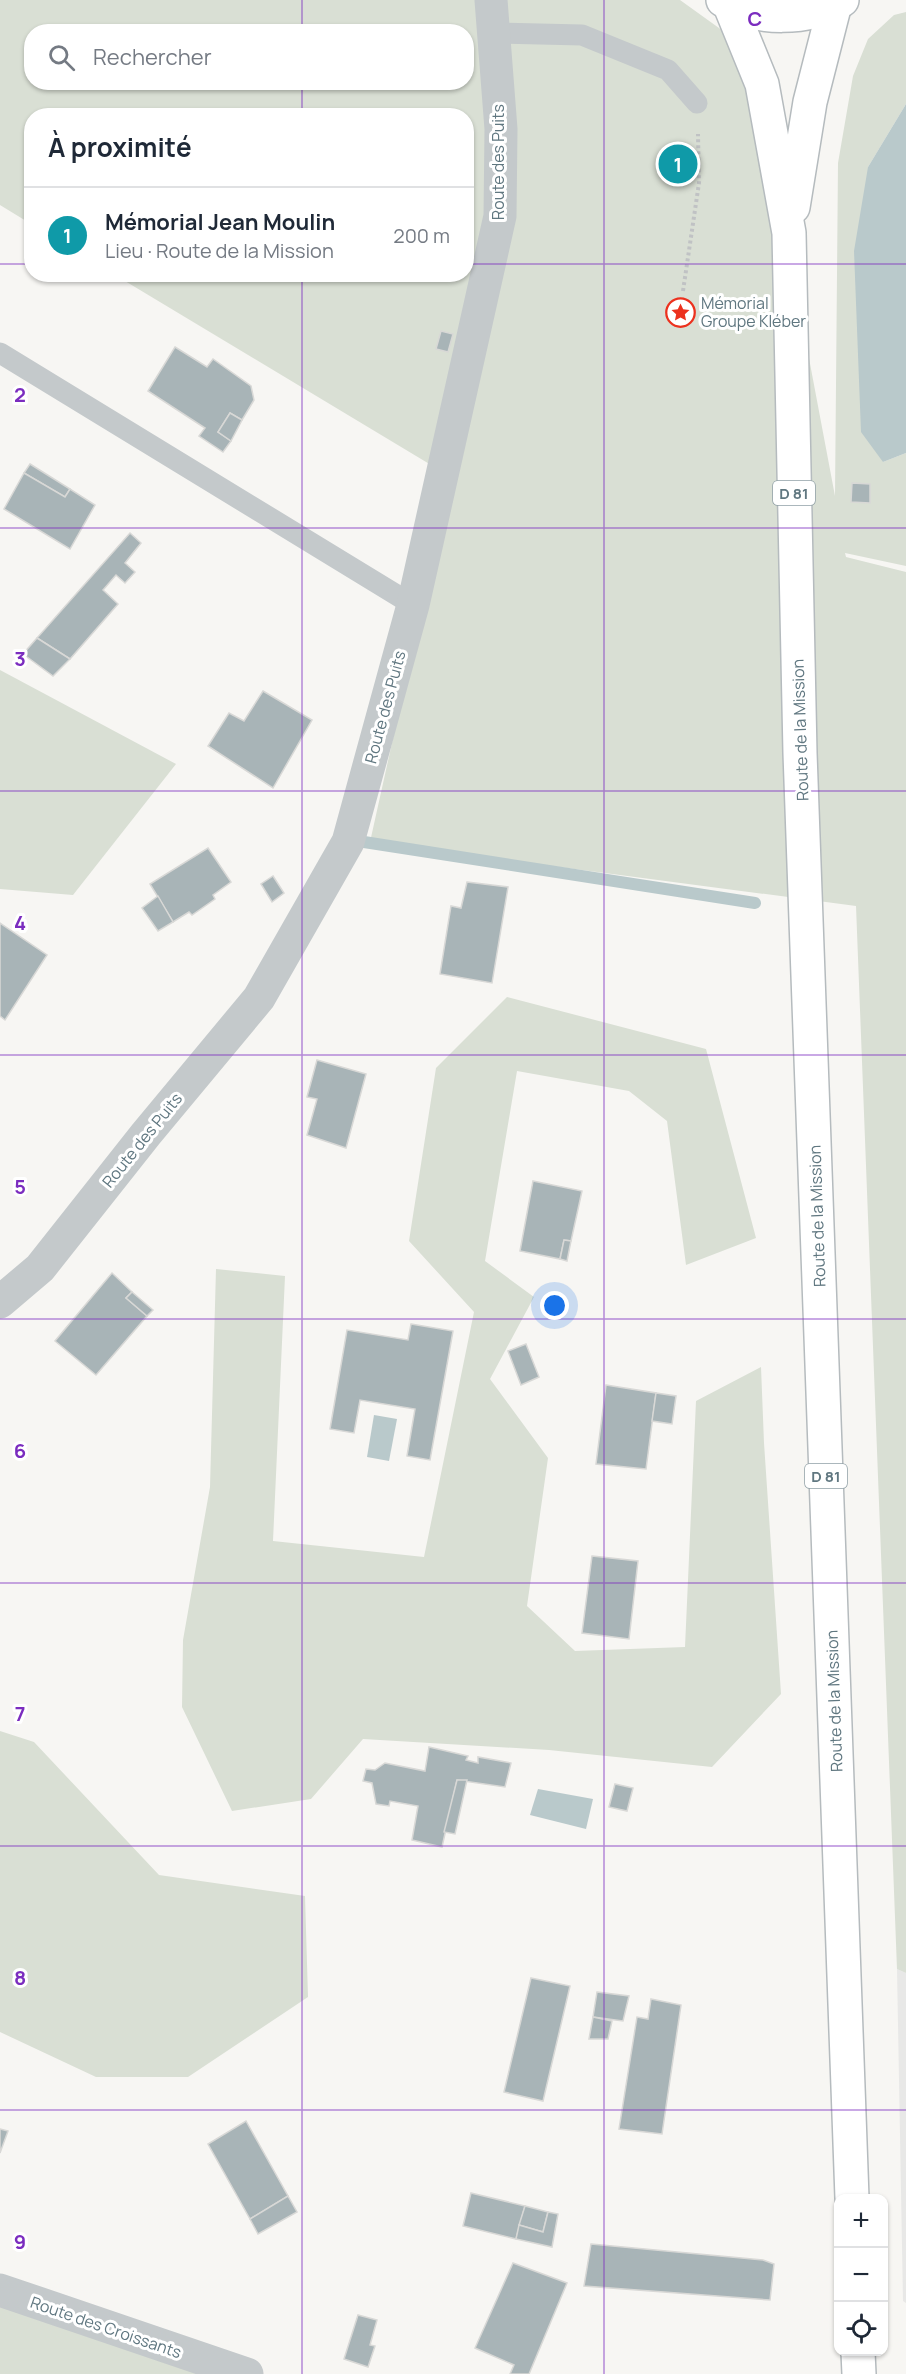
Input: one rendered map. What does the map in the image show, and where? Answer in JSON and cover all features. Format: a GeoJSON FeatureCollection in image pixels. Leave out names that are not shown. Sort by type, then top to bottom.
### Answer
{"type":"FeatureCollection","features":[{"type":"Feature","properties":{"kind":"main road"},"geometry":{"type":"LineString","coordinates":[[726,2],[754,12],[782,15],[809,13],[838,2]]}},
{"type":"Feature","properties":{"kind":"main road","name":"D 81"},"geometry":{"type":"LineString","coordinates":[[726,2],[762,84],[789,233]]}},
{"type":"Feature","properties":{"kind":"main road","name":"D 81"},"geometry":{"type":"LineString","coordinates":[[789,233],[810,102],[838,2]]}},
{"type":"Feature","properties":{"kind":"main road","name":"Route de la Mission"},"geometry":{"type":"LineString","coordinates":[[789,233],[801,765],[852,2194]]}},
{"type":"Feature","properties":{"kind":"main road"},"geometry":{"type":"LineString","coordinates":[[858,2356],[859,2374]]}},
{"type":"Feature","properties":{"kind":"street","name":"Route des Puits"},"geometry":{"type":"LineString","coordinates":[[0,1302],[40,1268],[146,1134],[259,998],[348,842],[414,604],[500,216],[501,129],[491,0]]}},
{"type":"Feature","properties":{"kind":"street","name":"Route des Croissants"},"geometry":{"type":"LineString","coordinates":[[0,2290],[247,2374]]}},
{"type":"Feature","properties":{"kind":"lane"},"geometry":{"type":"LineString","coordinates":[[494,33],[582,35],[668,70],[697,103]]}},
{"type":"Feature","properties":{"kind":"lane"},"geometry":{"type":"LineString","coordinates":[[0,352],[414,604]]}},
{"type":"Feature","properties":{"kind":"path"},"geometry":{"type":"LineString","coordinates":[[683,291],[699,183],[697,103]]}},
{"type":"Feature","properties":{"kind":"shaded area"},"geometry":{"type":"Polygon","coordinates":[[[0,0],[680,0],[751,51],[835,496],[838,163],[853,76],[868,39],[894,15],[906,12],[906,104],[868,167],[883,462],[906,453],[906,566],[845,553],[846,557],[906,572],[906,1973],[897,1969],[856,906],[370,842],[451,477],[127,282],[474,282],[474,108],[24,108],[24,220],[0,205],[0,0]]]}},
{"type":"Feature","properties":{"kind":"shaded area"},"geometry":{"type":"Polygon","coordinates":[[[906,104],[906,453],[883,462],[861,432],[854,251],[868,167],[906,104]]]}},
{"type":"Feature","properties":{"kind":"shaded area"},"geometry":{"type":"Polygon","coordinates":[[[0,670],[176,764],[73,895],[0,889],[0,670]]]}},
{"type":"Feature","properties":{"kind":"shaded area"},"geometry":{"type":"Polygon","coordinates":[[[507,997],[706,1049],[756,1238],[686,1265],[667,1121],[629,1091],[517,1071],[485,1261],[534,1297],[490,1379],[548,1458],[527,1606],[575,1651],[685,1647],[696,1401],[761,1367],[781,1694],[712,1767],[549,1750],[363,1739],[311,1799],[232,1811],[182,1707],[183,1640],[210,1487],[216,1269],[285,1276],[273,1541],[424,1557],[474,1312],[409,1241],[436,1068],[507,997]]]}},
{"type":"Feature","properties":{"kind":"shaded area"},"geometry":{"type":"Polygon","coordinates":[[[374,1415],[397,1419],[389,1461],[367,1457],[374,1415]]]}},
{"type":"Feature","properties":{"kind":"shaded area"},"geometry":{"type":"Polygon","coordinates":[[[0,1731],[34,1742],[159,1875],[305,1896],[308,1997],[188,2077],[96,2077],[0,2032],[0,1731]]]}},
{"type":"Feature","properties":{"kind":"shaded area"},"geometry":{"type":"Polygon","coordinates":[[[538,1789],[593,1799],[586,1829],[530,1815],[538,1789]]]}},
{"type":"Feature","properties":{"kind":"shaded area"},"geometry":{"type":"Polygon","coordinates":[[[897,1969],[906,1973],[906,2303],[903,2301],[897,1969]]]}},
{"type":"Feature","properties":{"kind":"shaded area"},"geometry":{"type":"Polygon","coordinates":[[[0,2306],[214,2374],[0,2374],[0,2306]]]}},
{"type":"Feature","properties":{"kind":"building"},"geometry":{"type":"Polygon","coordinates":[[[441,331],[453,334],[448,352],[436,349],[441,331]]]}},
{"type":"Feature","properties":{"kind":"building"},"geometry":{"type":"Polygon","coordinates":[[[175,347],[207,367],[213,359],[251,386],[254,400],[242,420],[230,413],[218,432],[231,441],[223,452],[199,436],[205,428],[148,391],[175,347]]]}},
{"type":"Feature","properties":{"kind":"building"},"geometry":{"type":"Polygon","coordinates":[[[230,413],[242,420],[231,441],[218,432],[230,413]]]}},
{"type":"Feature","properties":{"kind":"building"},"geometry":{"type":"Polygon","coordinates":[[[30,464],[70,489],[65,497],[24,473],[30,464]]]}},
{"type":"Feature","properties":{"kind":"building"},"geometry":{"type":"Polygon","coordinates":[[[24,473],[65,497],[70,489],[95,505],[70,549],[4,509],[24,473]]]}},
{"type":"Feature","properties":{"kind":"building"},"geometry":{"type":"Polygon","coordinates":[[[852,483],[870,484],[870,503],[851,502],[852,483]]]}},
{"type":"Feature","properties":{"kind":"building"},"geometry":{"type":"Polygon","coordinates":[[[130,533],[141,543],[125,563],[135,572],[125,583],[116,575],[103,590],[118,604],[70,659],[37,638],[130,533]]]}},
{"type":"Feature","properties":{"kind":"building"},"geometry":{"type":"Polygon","coordinates":[[[37,638],[70,659],[53,676],[23,654],[37,638]]]}},
{"type":"Feature","properties":{"kind":"building"},"geometry":{"type":"Polygon","coordinates":[[[263,691],[312,720],[273,788],[208,746],[229,713],[244,721],[263,691]]]}},
{"type":"Feature","properties":{"kind":"building"},"geometry":{"type":"Polygon","coordinates":[[[208,848],[231,882],[213,895],[215,899],[192,915],[189,912],[173,922],[150,884],[208,848]]]}},
{"type":"Feature","properties":{"kind":"building"},"geometry":{"type":"Polygon","coordinates":[[[273,876],[284,893],[272,902],[261,884],[273,876]]]}},
{"type":"Feature","properties":{"kind":"building"},"geometry":{"type":"Polygon","coordinates":[[[467,882],[508,887],[492,983],[440,974],[451,906],[461,908],[467,882]]]}},
{"type":"Feature","properties":{"kind":"building"},"geometry":{"type":"Polygon","coordinates":[[[158,896],[173,922],[158,931],[142,908],[158,896]]]}},
{"type":"Feature","properties":{"kind":"building"},"geometry":{"type":"Polygon","coordinates":[[[0,923],[47,955],[5,1020],[0,1016],[0,923]]]}},
{"type":"Feature","properties":{"kind":"building"},"geometry":{"type":"Polygon","coordinates":[[[317,1060],[366,1074],[346,1148],[307,1135],[317,1099],[307,1097],[317,1060]]]}},
{"type":"Feature","properties":{"kind":"building"},"geometry":{"type":"Polygon","coordinates":[[[533,1181],[582,1191],[571,1241],[564,1240],[560,1259],[520,1251],[533,1181]]]}},
{"type":"Feature","properties":{"kind":"building"},"geometry":{"type":"Polygon","coordinates":[[[564,1240],[571,1241],[567,1261],[560,1259],[564,1240]]]}},
{"type":"Feature","properties":{"kind":"building"},"geometry":{"type":"Polygon","coordinates":[[[112,1273],[132,1292],[126,1298],[147,1316],[96,1375],[55,1341],[112,1273]]]}},
{"type":"Feature","properties":{"kind":"building"},"geometry":{"type":"Polygon","coordinates":[[[132,1292],[153,1310],[147,1316],[126,1298],[132,1292]]]}},
{"type":"Feature","properties":{"kind":"building"},"geometry":{"type":"Polygon","coordinates":[[[411,1324],[453,1331],[430,1460],[407,1456],[415,1409],[360,1400],[354,1433],[330,1429],[347,1330],[408,1340],[411,1324]]]}},
{"type":"Feature","properties":{"kind":"building"},"geometry":{"type":"Polygon","coordinates":[[[526,1344],[539,1377],[521,1385],[508,1351],[526,1344]]]}},
{"type":"Feature","properties":{"kind":"building"},"geometry":{"type":"Polygon","coordinates":[[[606,1385],[656,1393],[646,1469],[596,1464],[606,1385]]]}},
{"type":"Feature","properties":{"kind":"building"},"geometry":{"type":"Polygon","coordinates":[[[656,1393],[676,1396],[672,1424],[652,1421],[656,1393]]]}},
{"type":"Feature","properties":{"kind":"building"},"geometry":{"type":"Polygon","coordinates":[[[592,1556],[638,1561],[629,1639],[582,1633],[592,1556]]]}},
{"type":"Feature","properties":{"kind":"building"},"geometry":{"type":"Polygon","coordinates":[[[429,1747],[468,1756],[466,1760],[478,1763],[478,1757],[511,1763],[505,1787],[457,1780],[442,1847],[412,1840],[418,1806],[390,1801],[389,1806],[376,1804],[372,1783],[363,1781],[366,1769],[375,1770],[385,1763],[425,1771],[429,1747]]]}},
{"type":"Feature","properties":{"kind":"building"},"geometry":{"type":"Polygon","coordinates":[[[457,1780],[467,1780],[455,1834],[444,1832],[457,1780]]]}},
{"type":"Feature","properties":{"kind":"building"},"geometry":{"type":"Polygon","coordinates":[[[615,1784],[633,1788],[627,1811],[609,1807],[615,1784]]]}},
{"type":"Feature","properties":{"kind":"building"},"geometry":{"type":"Polygon","coordinates":[[[531,1978],[570,1986],[543,2101],[504,2092],[531,1978]]]}},
{"type":"Feature","properties":{"kind":"building"},"geometry":{"type":"Polygon","coordinates":[[[597,1992],[629,1996],[623,2021],[593,2017],[597,1992]]]}},
{"type":"Feature","properties":{"kind":"building"},"geometry":{"type":"Polygon","coordinates":[[[651,1999],[681,2005],[662,2134],[619,2129],[637,2017],[648,2019],[651,1999]]]}},
{"type":"Feature","properties":{"kind":"building"},"geometry":{"type":"Polygon","coordinates":[[[593,2017],[612,2021],[608,2039],[589,2039],[593,2017]]]}},
{"type":"Feature","properties":{"kind":"building"},"geometry":{"type":"Polygon","coordinates":[[[246,2121],[288,2196],[250,2219],[208,2144],[246,2121]]]}},
{"type":"Feature","properties":{"kind":"building"},"geometry":{"type":"Polygon","coordinates":[[[0,2129],[8,2131],[0,2153],[0,2129]]]}},
{"type":"Feature","properties":{"kind":"building"},"geometry":{"type":"Polygon","coordinates":[[[471,2193],[525,2206],[516,2239],[463,2226],[471,2193]]]}},
{"type":"Feature","properties":{"kind":"building"},"geometry":{"type":"Polygon","coordinates":[[[288,2196],[297,2212],[258,2234],[250,2219],[288,2196]]]}},
{"type":"Feature","properties":{"kind":"building"},"geometry":{"type":"Polygon","coordinates":[[[525,2206],[548,2212],[543,2232],[519,2225],[525,2206]]]}},
{"type":"Feature","properties":{"kind":"building"},"geometry":{"type":"Polygon","coordinates":[[[548,2212],[558,2214],[552,2247],[516,2239],[519,2225],[543,2232],[548,2212]]]}},
{"type":"Feature","properties":{"kind":"building"},"geometry":{"type":"Polygon","coordinates":[[[591,2244],[763,2260],[774,2264],[770,2300],[584,2286],[591,2244]]]}},
{"type":"Feature","properties":{"kind":"building"},"geometry":{"type":"Polygon","coordinates":[[[513,2263],[567,2283],[529,2374],[510,2374],[514,2365],[475,2348],[513,2263]]]}},
{"type":"Feature","properties":{"kind":"building"},"geometry":{"type":"Polygon","coordinates":[[[358,2315],[377,2320],[370,2345],[375,2346],[368,2367],[344,2359],[358,2315]]]}},
{"type":"Feature","properties":{"kind":"waterway"},"geometry":{"type":"LineString","coordinates":[[364,842],[755,903]]}},
{"type":"Feature","properties":{"kind":"place","name":"Mémorial Jean Moulin"},"geometry":{"type":"Point","coordinates":[678,164]}},
{"type":"Feature","properties":{"kind":"place","name":"Mémorial Groupe Kléber"},"geometry":{"type":"Point","coordinates":[680,312]}}]}
